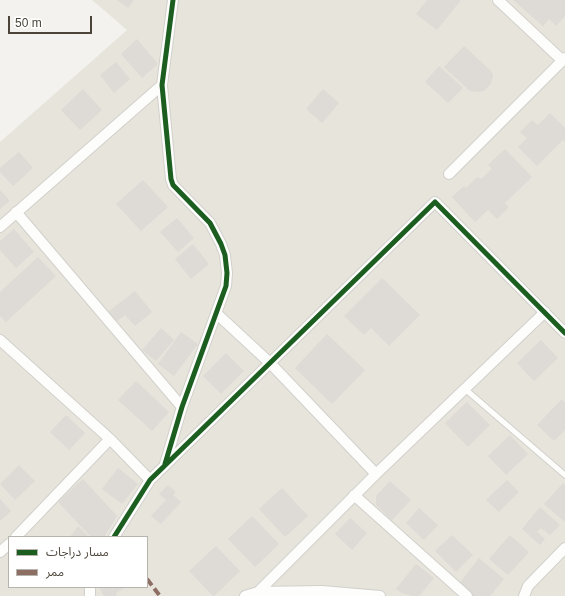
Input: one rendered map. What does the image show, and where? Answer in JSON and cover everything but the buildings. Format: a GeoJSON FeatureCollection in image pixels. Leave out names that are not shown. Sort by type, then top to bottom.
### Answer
{"type":"FeatureCollection","features":[{"type":"Feature","properties":{"kind":"street"},"geometry":{"type":"LineString","coordinates":[[164,466],[182,407],[226,286],[227,273],[225,255],[210,223],[173,185],[171,179],[162,85],[173,0]]}},
{"type":"Feature","properties":{"kind":"street"},"geometry":{"type":"LineString","coordinates":[[449,174],[564,60],[498,0]]}},
{"type":"Feature","properties":{"kind":"street"},"geometry":{"type":"LineString","coordinates":[[0,227],[162,85]]}},
{"type":"Feature","properties":{"kind":"street"},"geometry":{"type":"LineString","coordinates":[[115,536],[150,480],[435,202],[565,333]]}},
{"type":"Feature","properties":{"kind":"street"},"geometry":{"type":"LineString","coordinates":[[16,212],[182,407]]}},
{"type":"Feature","properties":{"kind":"street"},"geometry":{"type":"LineString","coordinates":[[258,592],[354,495],[544,312]]}},
{"type":"Feature","properties":{"kind":"street"},"geometry":{"type":"LineString","coordinates":[[216,313],[270,363],[376,474]]}},
{"type":"Feature","properties":{"kind":"street"},"geometry":{"type":"LineString","coordinates":[[0,340],[110,439],[150,480]]}},
{"type":"Feature","properties":{"kind":"street"},"geometry":{"type":"LineString","coordinates":[[17,536],[110,439]]}},
{"type":"Feature","properties":{"kind":"street"},"geometry":{"type":"LineString","coordinates":[[354,495],[468,596]]}},
{"type":"Feature","properties":{"kind":"street"},"geometry":{"type":"LineString","coordinates":[[0,552],[8,545]]}},
{"type":"Feature","properties":{"kind":"street"},"geometry":{"type":"LineString","coordinates":[[524,596],[528,586],[565,548]]}},
{"type":"Feature","properties":{"kind":"street"},"geometry":{"type":"LineString","coordinates":[[245,596],[258,592],[322,591],[380,596]]}},
{"type":"Feature","properties":{"kind":"lane"},"geometry":{"type":"LineString","coordinates":[[465,389],[565,475]]}},
{"type":"Feature","properties":{"kind":"shaded area"},"geometry":{"type":"Polygon","coordinates":[[[92,0],[565,0],[565,596],[0,596],[0,142],[127,30],[92,0]]]}},
{"type":"Feature","properties":{"kind":"marked path"},"geometry":{"type":"LineString","coordinates":[[148,580],[160,596]]}},
{"type":"Feature","properties":{"kind":"cycle path"},"geometry":{"type":"LineString","coordinates":[[165,464],[182,407],[226,286],[227,273],[225,255],[210,223],[173,185],[171,179],[162,85],[173,0]]}},
{"type":"Feature","properties":{"kind":"cycle path"},"geometry":{"type":"LineString","coordinates":[[115,536],[150,480],[435,202],[565,333]]}}]}
